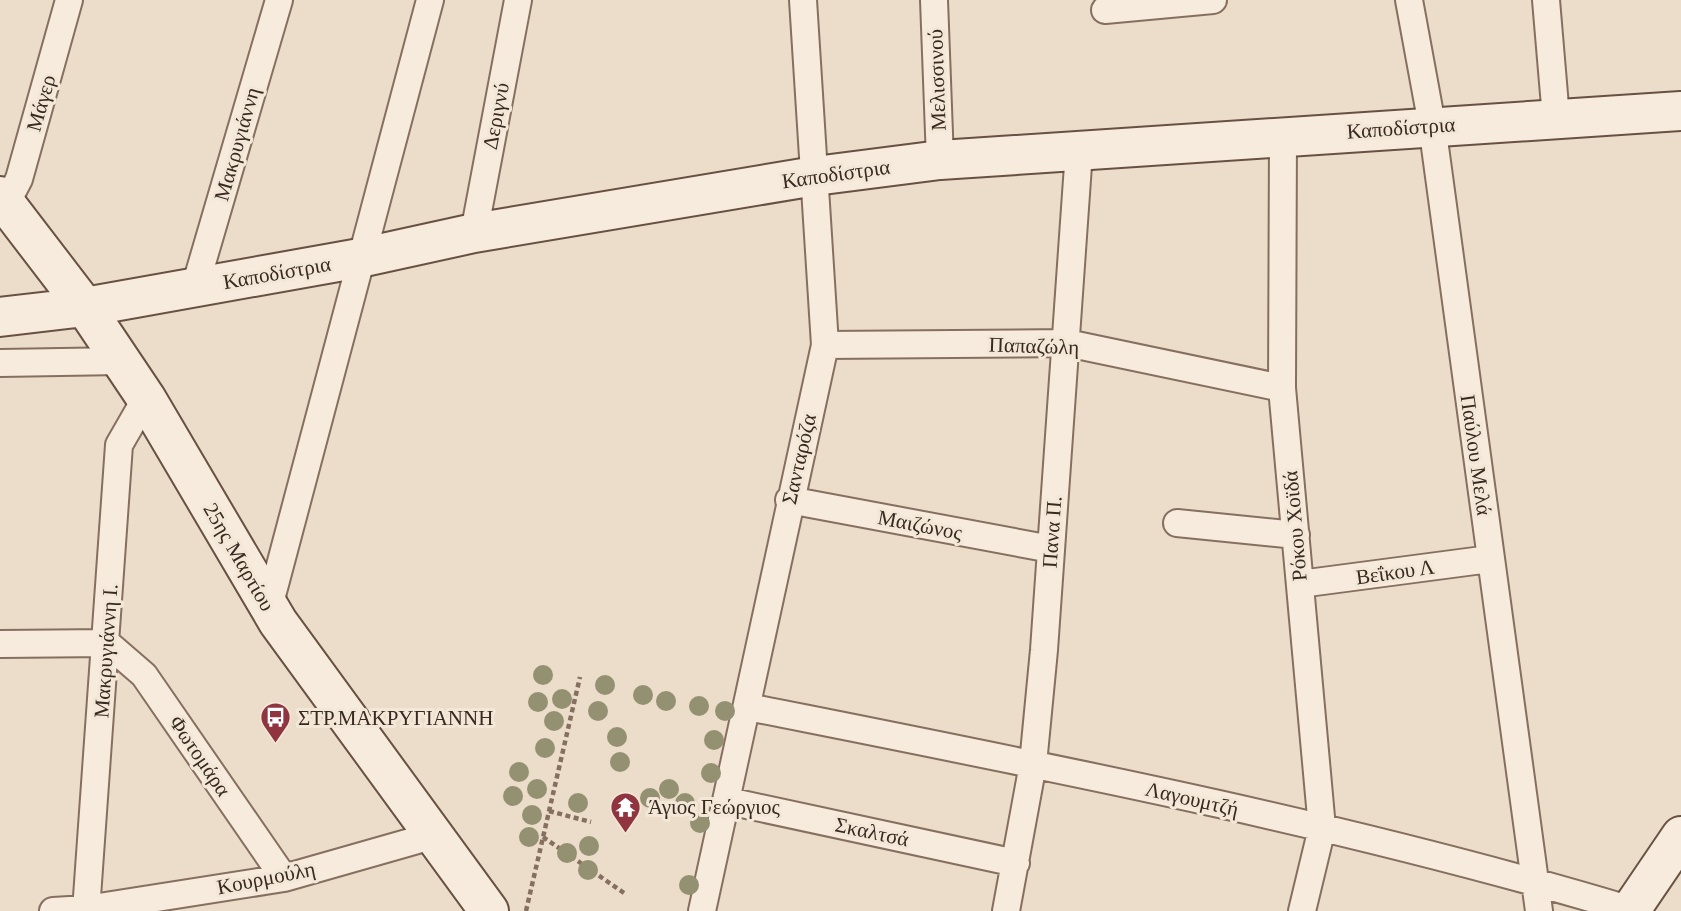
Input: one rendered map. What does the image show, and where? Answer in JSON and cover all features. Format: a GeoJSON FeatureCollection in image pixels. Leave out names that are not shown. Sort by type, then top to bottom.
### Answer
{"type":"FeatureCollection","features":[{"type":"Feature","properties":{"kind":"street","name":"Μάγερ"},"geometry":{"type":"LineString","coordinates":[[3,200],[19,179],[69,0]]}},
{"type":"Feature","properties":{"kind":"street","name":"Μακρυγιάννη"},"geometry":{"type":"LineString","coordinates":[[195,287],[279,0]]}},
{"type":"Feature","properties":{"kind":"street"},"geometry":{"type":"LineString","coordinates":[[269,607],[430,0]]}},
{"type":"Feature","properties":{"kind":"street","name":"Δεριγνύ"},"geometry":{"type":"LineString","coordinates":[[474,233],[518,0]]}},
{"type":"Feature","properties":{"kind":"street","name":"Σανταρόζα"},"geometry":{"type":"LineString","coordinates":[[702,911],[748,707],[789,500],[825,345],[803,0]]}},
{"type":"Feature","properties":{"kind":"street","name":"Μελισσινού"},"geometry":{"type":"LineString","coordinates":[[934,0],[940,160]]}},
{"type":"Feature","properties":{"kind":"street"},"geometry":{"type":"LineString","coordinates":[[1105,10],[1213,0]]}},
{"type":"Feature","properties":{"kind":"street","name":"Παύλου Μελά"},"geometry":{"type":"LineString","coordinates":[[1409,0],[1432,125],[1539,911]]}},
{"type":"Feature","properties":{"kind":"street"},"geometry":{"type":"LineString","coordinates":[[1546,0],[1556,118]]}},
{"type":"Feature","properties":{"kind":"street","name":"Καποδίστρια"},"geometry":{"type":"LineString","coordinates":[[0,317],[85,307],[360,258],[474,233],[815,176],[940,160],[1432,125],[1681,111]]}},
{"type":"Feature","properties":{"kind":"street","name":"Ρόκου Χοϊδά"},"geometry":{"type":"LineString","coordinates":[[1283,137],[1282,388],[1322,828],[1302,911]]}},
{"type":"Feature","properties":{"kind":"street","name":"Πανα Π."},"geometry":{"type":"LineString","coordinates":[[1006,911],[1034,764],[1068,343],[1079,151]]}},
{"type":"Feature","properties":{"kind":"street","name":"25ης Μαρτίου"},"geometry":{"type":"LineString","coordinates":[[3,200],[122,360],[269,607],[489,911]]}},
{"type":"Feature","properties":{"kind":"street","name":"Παπαζώλη"},"geometry":{"type":"LineString","coordinates":[[825,345],[1068,343],[1282,388]]}},
{"type":"Feature","properties":{"kind":"street"},"geometry":{"type":"LineString","coordinates":[[0,363],[122,360]]}},
{"type":"Feature","properties":{"kind":"street","name":"Μακρυγιάννη Ι."},"geometry":{"type":"LineString","coordinates":[[86,910],[119,445],[146,398]]}},
{"type":"Feature","properties":{"kind":"street","name":"Μαιζώνος"},"geometry":{"type":"LineString","coordinates":[[789,500],[1051,549]]}},
{"type":"Feature","properties":{"kind":"street"},"geometry":{"type":"LineString","coordinates":[[1177,523],[1296,536]]}},
{"type":"Feature","properties":{"kind":"street","name":"Βεΐκου Λ"},"geometry":{"type":"LineString","coordinates":[[1300,584],[1490,559]]}},
{"type":"Feature","properties":{"kind":"street"},"geometry":{"type":"LineString","coordinates":[[0,644],[107,643]]}},
{"type":"Feature","properties":{"kind":"street","name":"Φωτομάρα"},"geometry":{"type":"LineString","coordinates":[[107,643],[144,674],[284,878]]}},
{"type":"Feature","properties":{"kind":"street","name":"Λαγουμτζή"},"geometry":{"type":"LineString","coordinates":[[748,707],[1034,764],[1322,828],[1534,881],[1631,911]]}},
{"type":"Feature","properties":{"kind":"street","name":"Σκαλτσά"},"geometry":{"type":"LineString","coordinates":[[728,800],[1016,863]]}},
{"type":"Feature","properties":{"kind":"street","name":"Κουρμούλη"},"geometry":{"type":"LineString","coordinates":[[52,911],[86,910],[284,878],[435,835]]}},
{"type":"Feature","properties":{"kind":"street"},"geometry":{"type":"LineString","coordinates":[[1631,911],[1681,836]]}},
{"type":"Feature","properties":{"kind":"path"},"geometry":{"type":"LineString","coordinates":[[526,911],[580,677]]}},
{"type":"Feature","properties":{"kind":"path"},"geometry":{"type":"LineString","coordinates":[[549,811],[591,822]]}},
{"type":"Feature","properties":{"kind":"path"},"geometry":{"type":"LineString","coordinates":[[543,837],[624,893]]}},
{"type":"Feature","properties":{"kind":"place","name":"ΣΤΡ.ΜΑΚΡΥΓΙΑΝΝΗ"},"geometry":{"type":"Point","coordinates":[275,745]}},
{"type":"Feature","properties":{"kind":"place","name":"Άγιος Γεώργιος"},"geometry":{"type":"Point","coordinates":[625,834]}}]}
